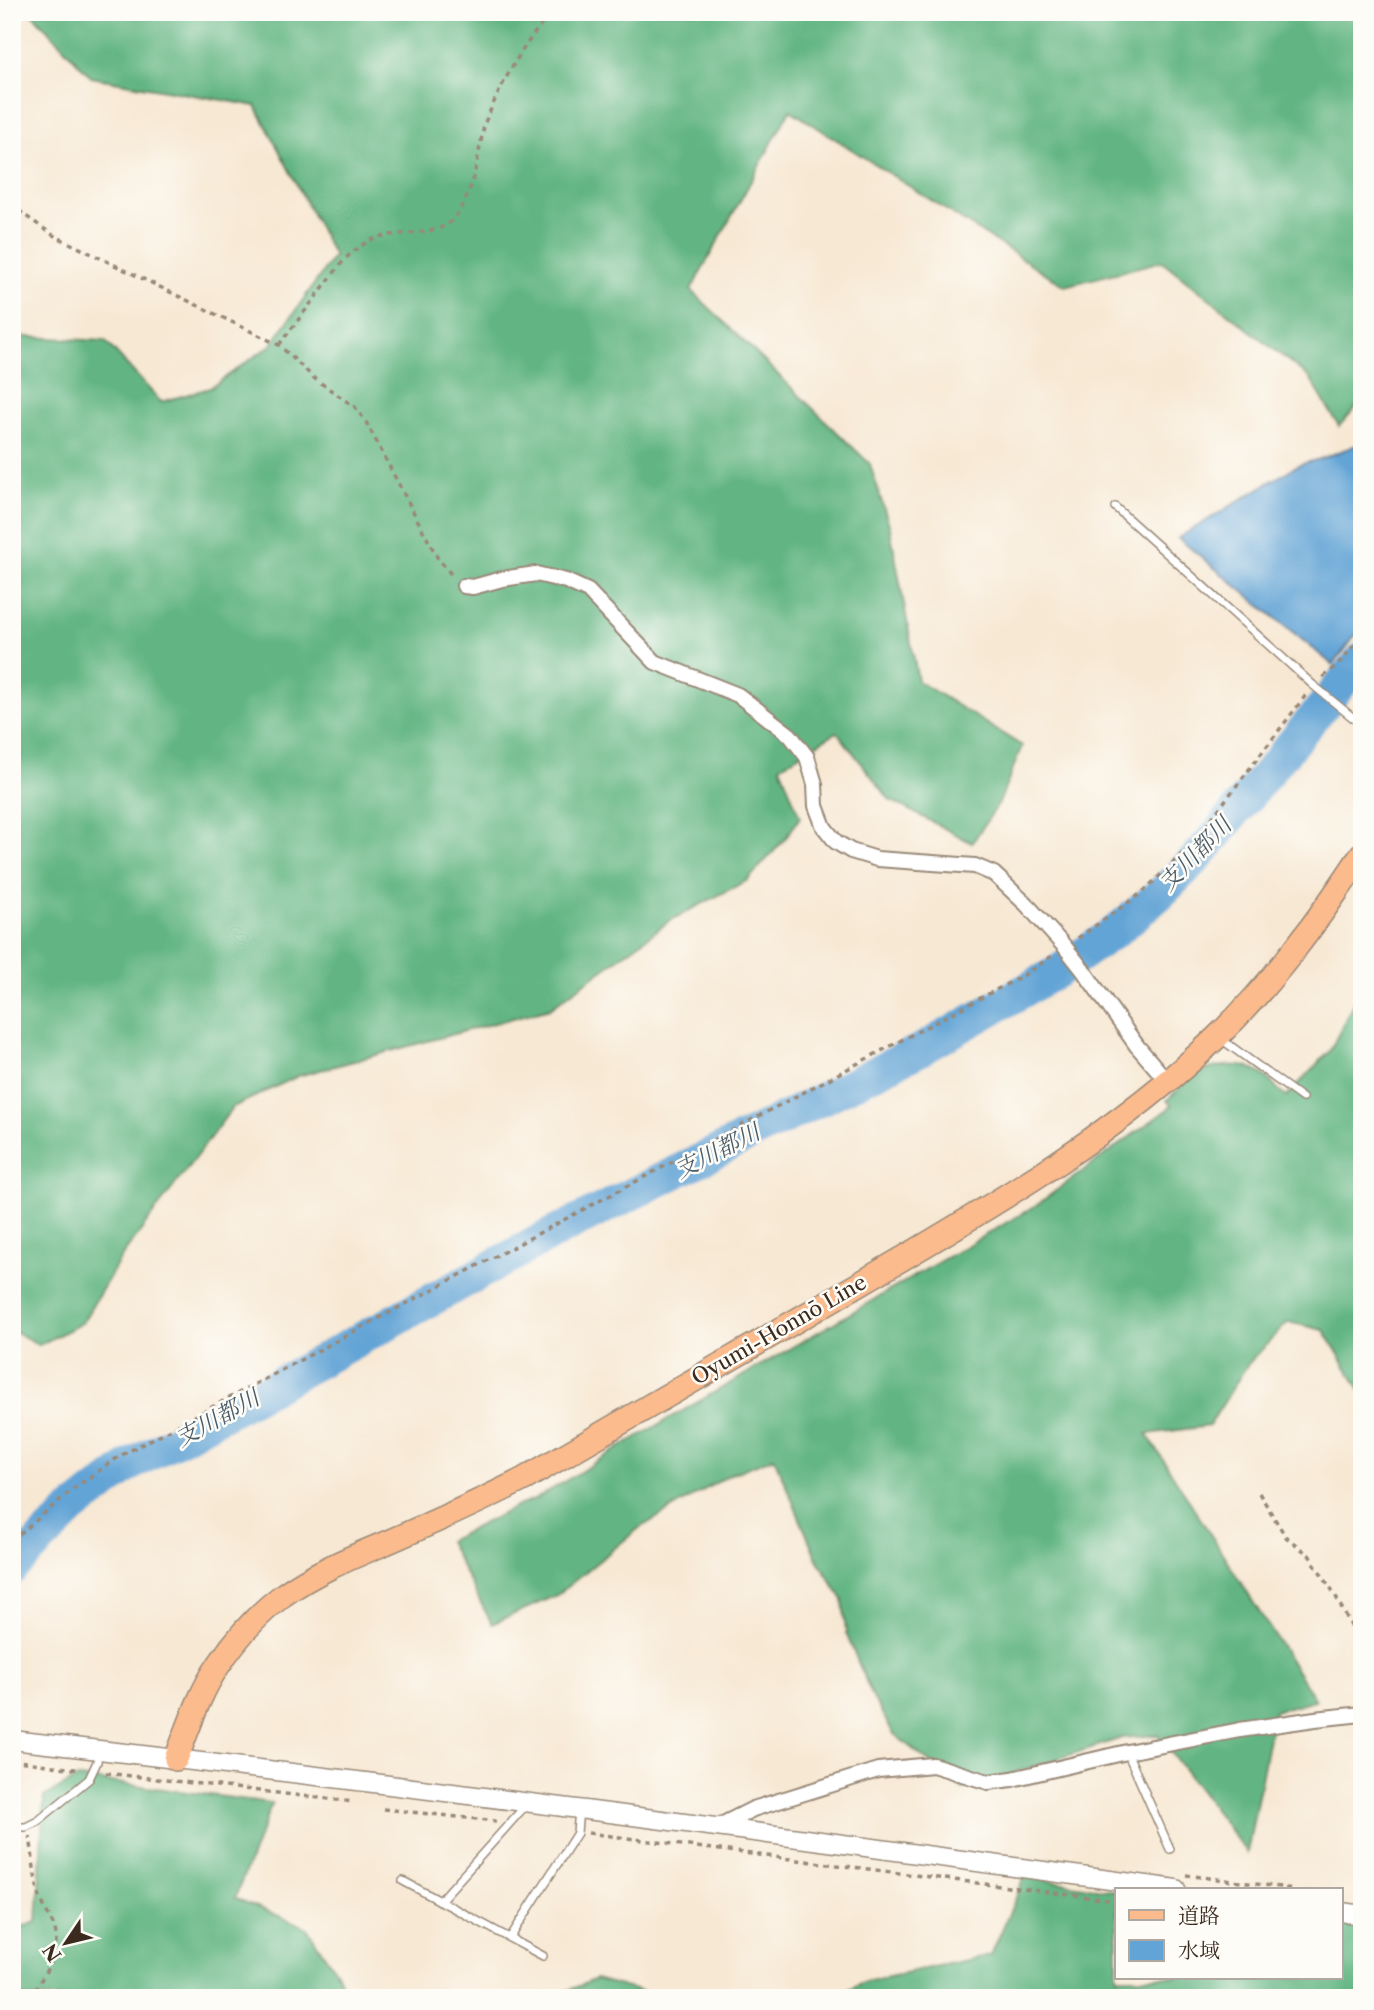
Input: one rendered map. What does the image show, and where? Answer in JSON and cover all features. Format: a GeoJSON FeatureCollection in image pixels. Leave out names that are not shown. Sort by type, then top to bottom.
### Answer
{"type":"FeatureCollection","features":[{"type":"Feature","properties":{"kind":"main road","name":"Oyumi-Honnō Line"},"geometry":{"type":"LineString","coordinates":[[176,1759],[202,1693],[217,1667],[253,1623],[283,1595],[323,1570],[524,1479],[984,1210],[1102,1133],[1168,1082],[1218,1036],[1271,979],[1328,905],[1362,854]]}},
{"type":"Feature","properties":{"kind":"street"},"geometry":{"type":"LineString","coordinates":[[464,586],[472,587],[536,574],[566,581],[588,591],[654,662],[738,695],[790,735],[807,757],[815,783],[816,806],[824,827],[836,842],[851,851],[877,859],[975,866],[994,874],[1027,905],[1067,950],[1137,1046],[1168,1082]]}},
{"type":"Feature","properties":{"kind":"street"},"geometry":{"type":"LineString","coordinates":[[717,1827],[753,1809],[878,1770],[933,1765],[988,1783],[1240,1730],[1362,1714]]}},
{"type":"Feature","properties":{"kind":"street"},"geometry":{"type":"LineString","coordinates":[[12,1740],[579,1809],[1169,1888]]}},
{"type":"Feature","properties":{"kind":"street"},"geometry":{"type":"LineString","coordinates":[[1342,1912],[1362,1915]]}},
{"type":"Feature","properties":{"kind":"lane"},"geometry":{"type":"LineString","coordinates":[[1115,507],[1313,685],[1362,725]]}},
{"type":"Feature","properties":{"kind":"lane"},"geometry":{"type":"LineString","coordinates":[[1218,1036],[1302,1098]]}},
{"type":"Feature","properties":{"kind":"lane"},"geometry":{"type":"LineString","coordinates":[[12,1827],[26,1827],[38,1821],[89,1779],[97,1762],[98,1749]]}},
{"type":"Feature","properties":{"kind":"lane"},"geometry":{"type":"LineString","coordinates":[[1127,1752],[1170,1849]]}},
{"type":"Feature","properties":{"kind":"lane"},"geometry":{"type":"LineString","coordinates":[[440,1901],[527,1803]]}},
{"type":"Feature","properties":{"kind":"lane"},"geometry":{"type":"LineString","coordinates":[[510,1938],[577,1833],[579,1809]]}},
{"type":"Feature","properties":{"kind":"lane"},"geometry":{"type":"LineString","coordinates":[[403,1881],[543,1956]]}},
{"type":"Feature","properties":{"kind":"path"},"geometry":{"type":"LineString","coordinates":[[279,345],[356,248],[376,238],[397,233],[431,231],[453,220],[468,195],[479,158],[484,124],[502,86],[538,27],[552,12]]}},
{"type":"Feature","properties":{"kind":"path"},"geometry":{"type":"LineString","coordinates":[[12,203],[53,235],[279,345],[316,379],[355,407],[366,422],[437,557],[455,580],[464,586]]}},
{"type":"Feature","properties":{"kind":"path"},"geometry":{"type":"LineString","coordinates":[[12,1541],[74,1488],[120,1456],[1012,982],[1067,950],[1143,892],[1192,844],[1313,685],[1338,664],[1362,637]]}},
{"type":"Feature","properties":{"kind":"path"},"geometry":{"type":"LineString","coordinates":[[1259,1493],[1286,1537],[1309,1556],[1334,1593],[1362,1647]]}},
{"type":"Feature","properties":{"kind":"path"},"geometry":{"type":"LineString","coordinates":[[12,1760],[354,1801]]}},
{"type":"Feature","properties":{"kind":"path"},"geometry":{"type":"LineString","coordinates":[[383,1809],[496,1821]]}},
{"type":"Feature","properties":{"kind":"path"},"geometry":{"type":"LineString","coordinates":[[29,1826],[39,1895],[57,1936],[47,1972],[29,1998]]}},
{"type":"Feature","properties":{"kind":"path"},"geometry":{"type":"LineString","coordinates":[[587,1833],[1115,1901]]}},
{"type":"Feature","properties":{"kind":"green space"},"geometry":{"type":"Polygon","coordinates":[[[31,12],[485,12],[532,23],[544,12],[1362,12],[1362,401],[1339,426],[1310,378],[1162,261],[1065,286],[790,110],[691,290],[870,464],[890,528],[918,681],[1022,746],[999,803],[972,843],[890,800],[837,732],[780,766],[800,817],[785,839],[748,880],[671,920],[550,1008],[298,1076],[233,1107],[122,1256],[82,1323],[39,1345],[12,1330],[12,336],[105,341],[161,402],[210,388],[271,345],[334,256],[256,106],[91,77],[31,12]]]}},
{"type":"Feature","properties":{"kind":"green space"},"geometry":{"type":"Polygon","coordinates":[[[1362,985],[1362,1393],[1324,1330],[1288,1322],[1247,1365],[1209,1426],[1147,1434],[1315,1700],[1274,1711],[1247,1853],[1158,1735],[1122,1738],[963,1789],[894,1734],[873,1698],[846,1633],[843,1600],[817,1559],[774,1457],[731,1474],[638,1529],[557,1595],[492,1624],[448,1541],[534,1500],[1035,1206],[1172,1106],[1167,1100],[1185,1082],[1199,1073],[1217,1067],[1246,1067],[1262,1074],[1286,1097],[1330,1051],[1362,985]]]}},
{"type":"Feature","properties":{"kind":"green space"},"geometry":{"type":"Polygon","coordinates":[[[78,1778],[272,1803],[235,1898],[306,1927],[340,1978],[343,1998],[12,1998],[12,1930],[37,1922],[44,1797],[78,1778]]]}},
{"type":"Feature","properties":{"kind":"green space"},"geometry":{"type":"Polygon","coordinates":[[[1025,1877],[1115,1891],[1115,1979],[1342,1979],[1342,1921],[1362,1923],[1362,1998],[831,1998],[865,1981],[991,1955],[1025,1877]]]}},
{"type":"Feature","properties":{"kind":"green space"},"geometry":{"type":"Polygon","coordinates":[[[595,1979],[665,1998],[551,1998],[595,1979]]]}},
{"type":"Feature","properties":{"kind":"water"},"geometry":{"type":"Polygon","coordinates":[[[1362,443],[1362,627],[1333,665],[1178,538],[1298,465],[1362,443]]]}},
{"type":"Feature","properties":{"kind":"waterway","name":"支川都川"},"geometry":{"type":"LineString","coordinates":[[12,1569],[72,1510],[130,1465],[550,1235],[922,1049],[1057,972],[1117,930],[1197,858],[1362,659]]}},
{"type":"Feature","properties":{"kind":"waterway","name":"支川都川"},"geometry":{"type":"LineString","coordinates":[[12,1558],[16,1564]]}}]}
